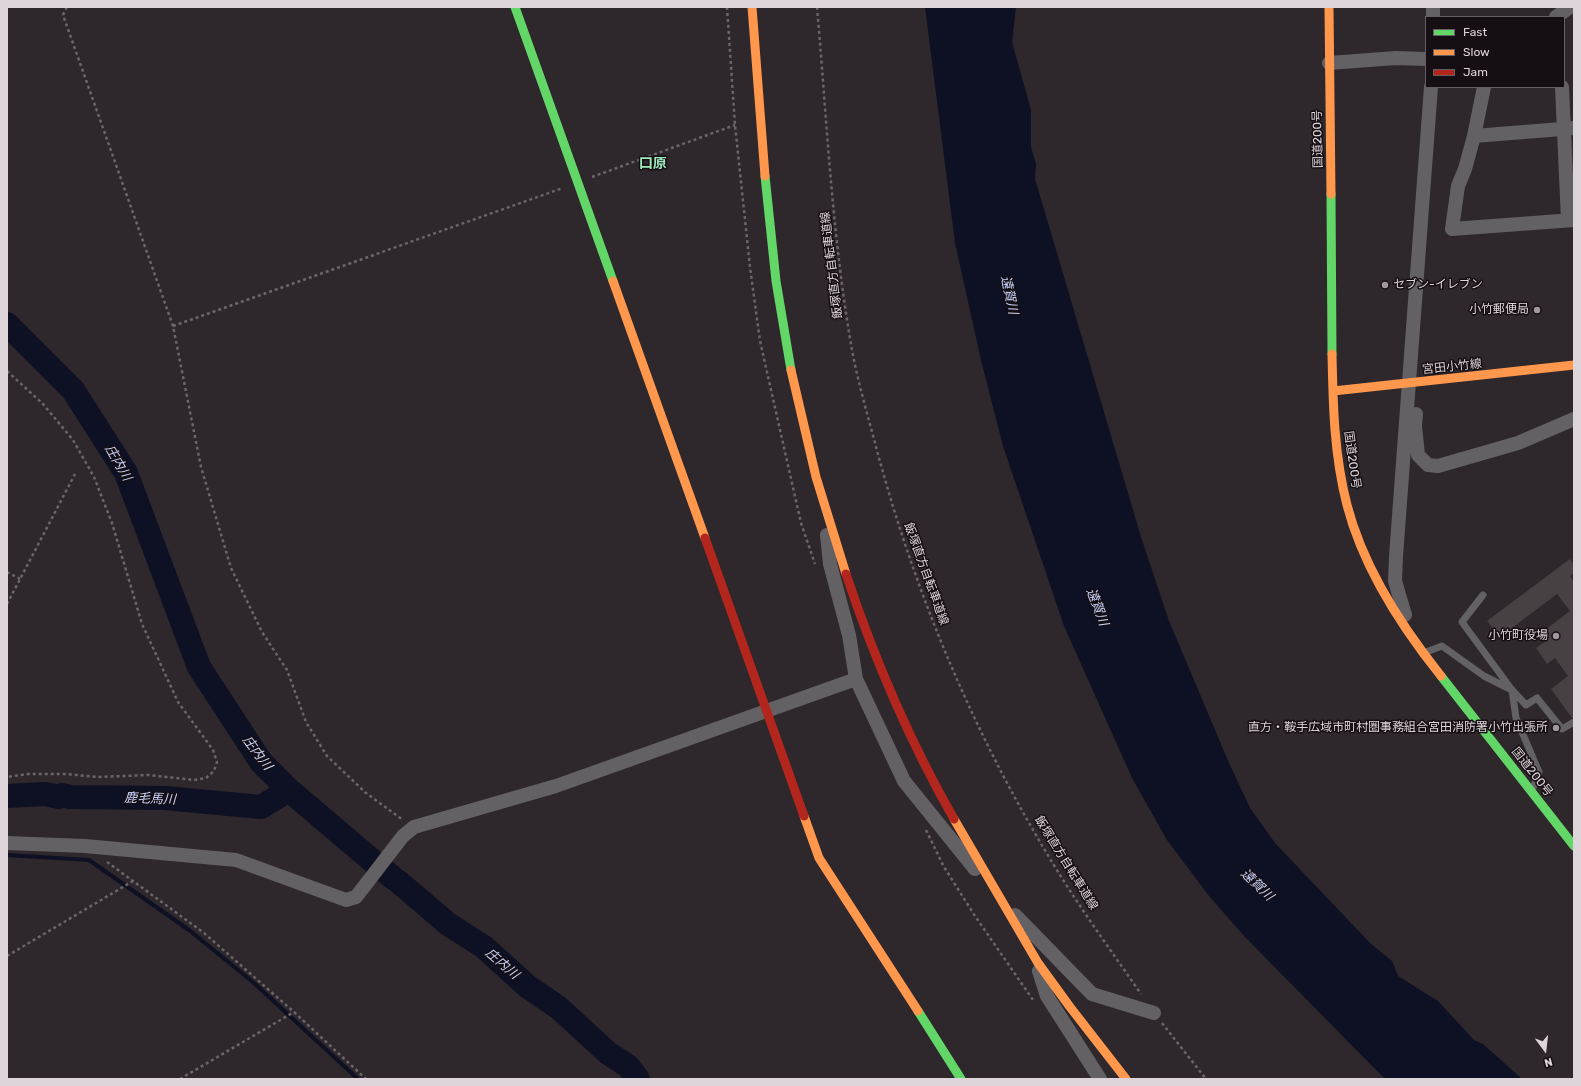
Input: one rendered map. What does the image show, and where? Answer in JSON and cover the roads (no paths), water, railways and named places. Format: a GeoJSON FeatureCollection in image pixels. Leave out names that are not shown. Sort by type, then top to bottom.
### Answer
{"type":"FeatureCollection","features":[{"type":"Feature","properties":{"kind":"main road"},"geometry":{"type":"LineString","coordinates":[[515,7],[819,858],[961,1079]]}},
{"type":"Feature","properties":{"kind":"main road"},"geometry":{"type":"LineString","coordinates":[[752,7],[772,251],[791,371],[805,434],[826,513],[872,648],[898,708],[934,784],[1001,901],[1038,962],[1126,1079]]}},
{"type":"Feature","properties":{"kind":"main road","name":"国道200号"},"geometry":{"type":"LineString","coordinates":[[1329,7],[1333,391],[1337,455],[1347,506],[1359,541],[1372,570],[1386,597],[1412,636],[1574,846]]}},
{"type":"Feature","properties":{"kind":"main road","name":"宮田小竹線"},"geometry":{"type":"LineString","coordinates":[[1333,391],[1574,365]]}},
{"type":"Feature","properties":{"kind":"street"},"geometry":{"type":"LineString","coordinates":[[1558,16],[1570,7]]}},
{"type":"Feature","properties":{"kind":"street"},"geometry":{"type":"LineString","coordinates":[[1329,63],[1396,58],[1425,59]]}},
{"type":"Feature","properties":{"kind":"street"},"geometry":{"type":"LineString","coordinates":[[1412,636],[1395,581],[1412,383],[1431,88]]}},
{"type":"Feature","properties":{"kind":"street"},"geometry":{"type":"LineString","coordinates":[[1484,88],[1466,169],[1458,186],[1452,229],[1571,220],[1569,129],[1562,88]]}},
{"type":"Feature","properties":{"kind":"street"},"geometry":{"type":"LineString","coordinates":[[1474,136],[1569,129]]}},
{"type":"Feature","properties":{"kind":"street"},"geometry":{"type":"LineString","coordinates":[[1412,383],[1417,402],[1415,426],[1418,455],[1428,465],[1438,466],[1518,443],[1574,419]]}},
{"type":"Feature","properties":{"kind":"street"},"geometry":{"type":"LineString","coordinates":[[826,513],[830,564],[849,635],[856,679],[904,781],[1001,901],[1092,994],[1154,1013]]}},
{"type":"Feature","properties":{"kind":"street"},"geometry":{"type":"LineString","coordinates":[[7,843],[92,847],[236,860],[346,900],[356,897],[402,836],[414,827],[556,786],[856,679]]}},
{"type":"Feature","properties":{"kind":"street"},"geometry":{"type":"LineString","coordinates":[[1038,962],[1041,981],[1047,996],[1100,1079]]}},
{"type":"Feature","properties":{"kind":"lane"},"geometry":{"type":"LineString","coordinates":[[1483,595],[1462,622],[1512,690],[1526,705],[1537,698],[1562,729],[1574,722]]}},
{"type":"Feature","properties":{"kind":"lane"},"geometry":{"type":"LineString","coordinates":[[1424,653],[1442,646],[1484,676],[1512,690]]}},
{"type":"Feature","properties":{"kind":"lane"},"geometry":{"type":"LineString","coordinates":[[1512,690],[1516,718],[1539,772],[1532,792]]}},
{"type":"Feature","properties":{"kind":"water","name":"遠賀川"},"geometry":{"type":"Polygon","coordinates":[[[925,7],[1016,7],[1012,42],[1031,110],[1031,147],[1036,164],[1035,179],[1141,537],[1169,621],[1229,763],[1250,808],[1275,843],[1370,943],[1392,961],[1398,976],[1438,1001],[1474,1040],[1483,1044],[1522,1079],[1385,1079],[1245,937],[1209,896],[1167,840],[1132,778],[1064,626],[1003,446],[981,360],[955,243],[925,7]]]}},
{"type":"Feature","properties":{"kind":"waterway","name":"庄内川"},"geometry":{"type":"LineString","coordinates":[[7,324],[73,390],[126,473],[199,667],[261,762],[289,790],[388,874],[448,924],[484,947],[527,986],[559,1008],[608,1053],[628,1066],[638,1079]]}},
{"type":"Feature","properties":{"kind":"waterway","name":"鹿毛馬川"},"geometry":{"type":"LineString","coordinates":[[7,796],[46,794],[59,797],[62,795],[70,797],[165,798],[261,807],[289,790]]}},
{"type":"Feature","properties":{"kind":"waterway"},"geometry":{"type":"LineString","coordinates":[[7,855],[89,860],[189,930],[254,983],[358,1079]]}},
{"type":"Feature","properties":{"kind":"place","name":"セブン-イレブン"},"geometry":{"type":"Point","coordinates":[1385,285]}},
{"type":"Feature","properties":{"kind":"place","name":"小竹郵便局"},"geometry":{"type":"Point","coordinates":[1537,310]}},
{"type":"Feature","properties":{"kind":"place","name":"小竹町役場"},"geometry":{"type":"Point","coordinates":[1556,636]}},
{"type":"Feature","properties":{"kind":"place","name":"直方・鞍手広域市町村圏事務組合宮田消防署小竹出張所"},"geometry":{"type":"Point","coordinates":[1556,728]}},
{"type":"Feature","properties":{"kind":"district","name":"口原"},"geometry":{"type":"Point","coordinates":[653,164]}}]}
